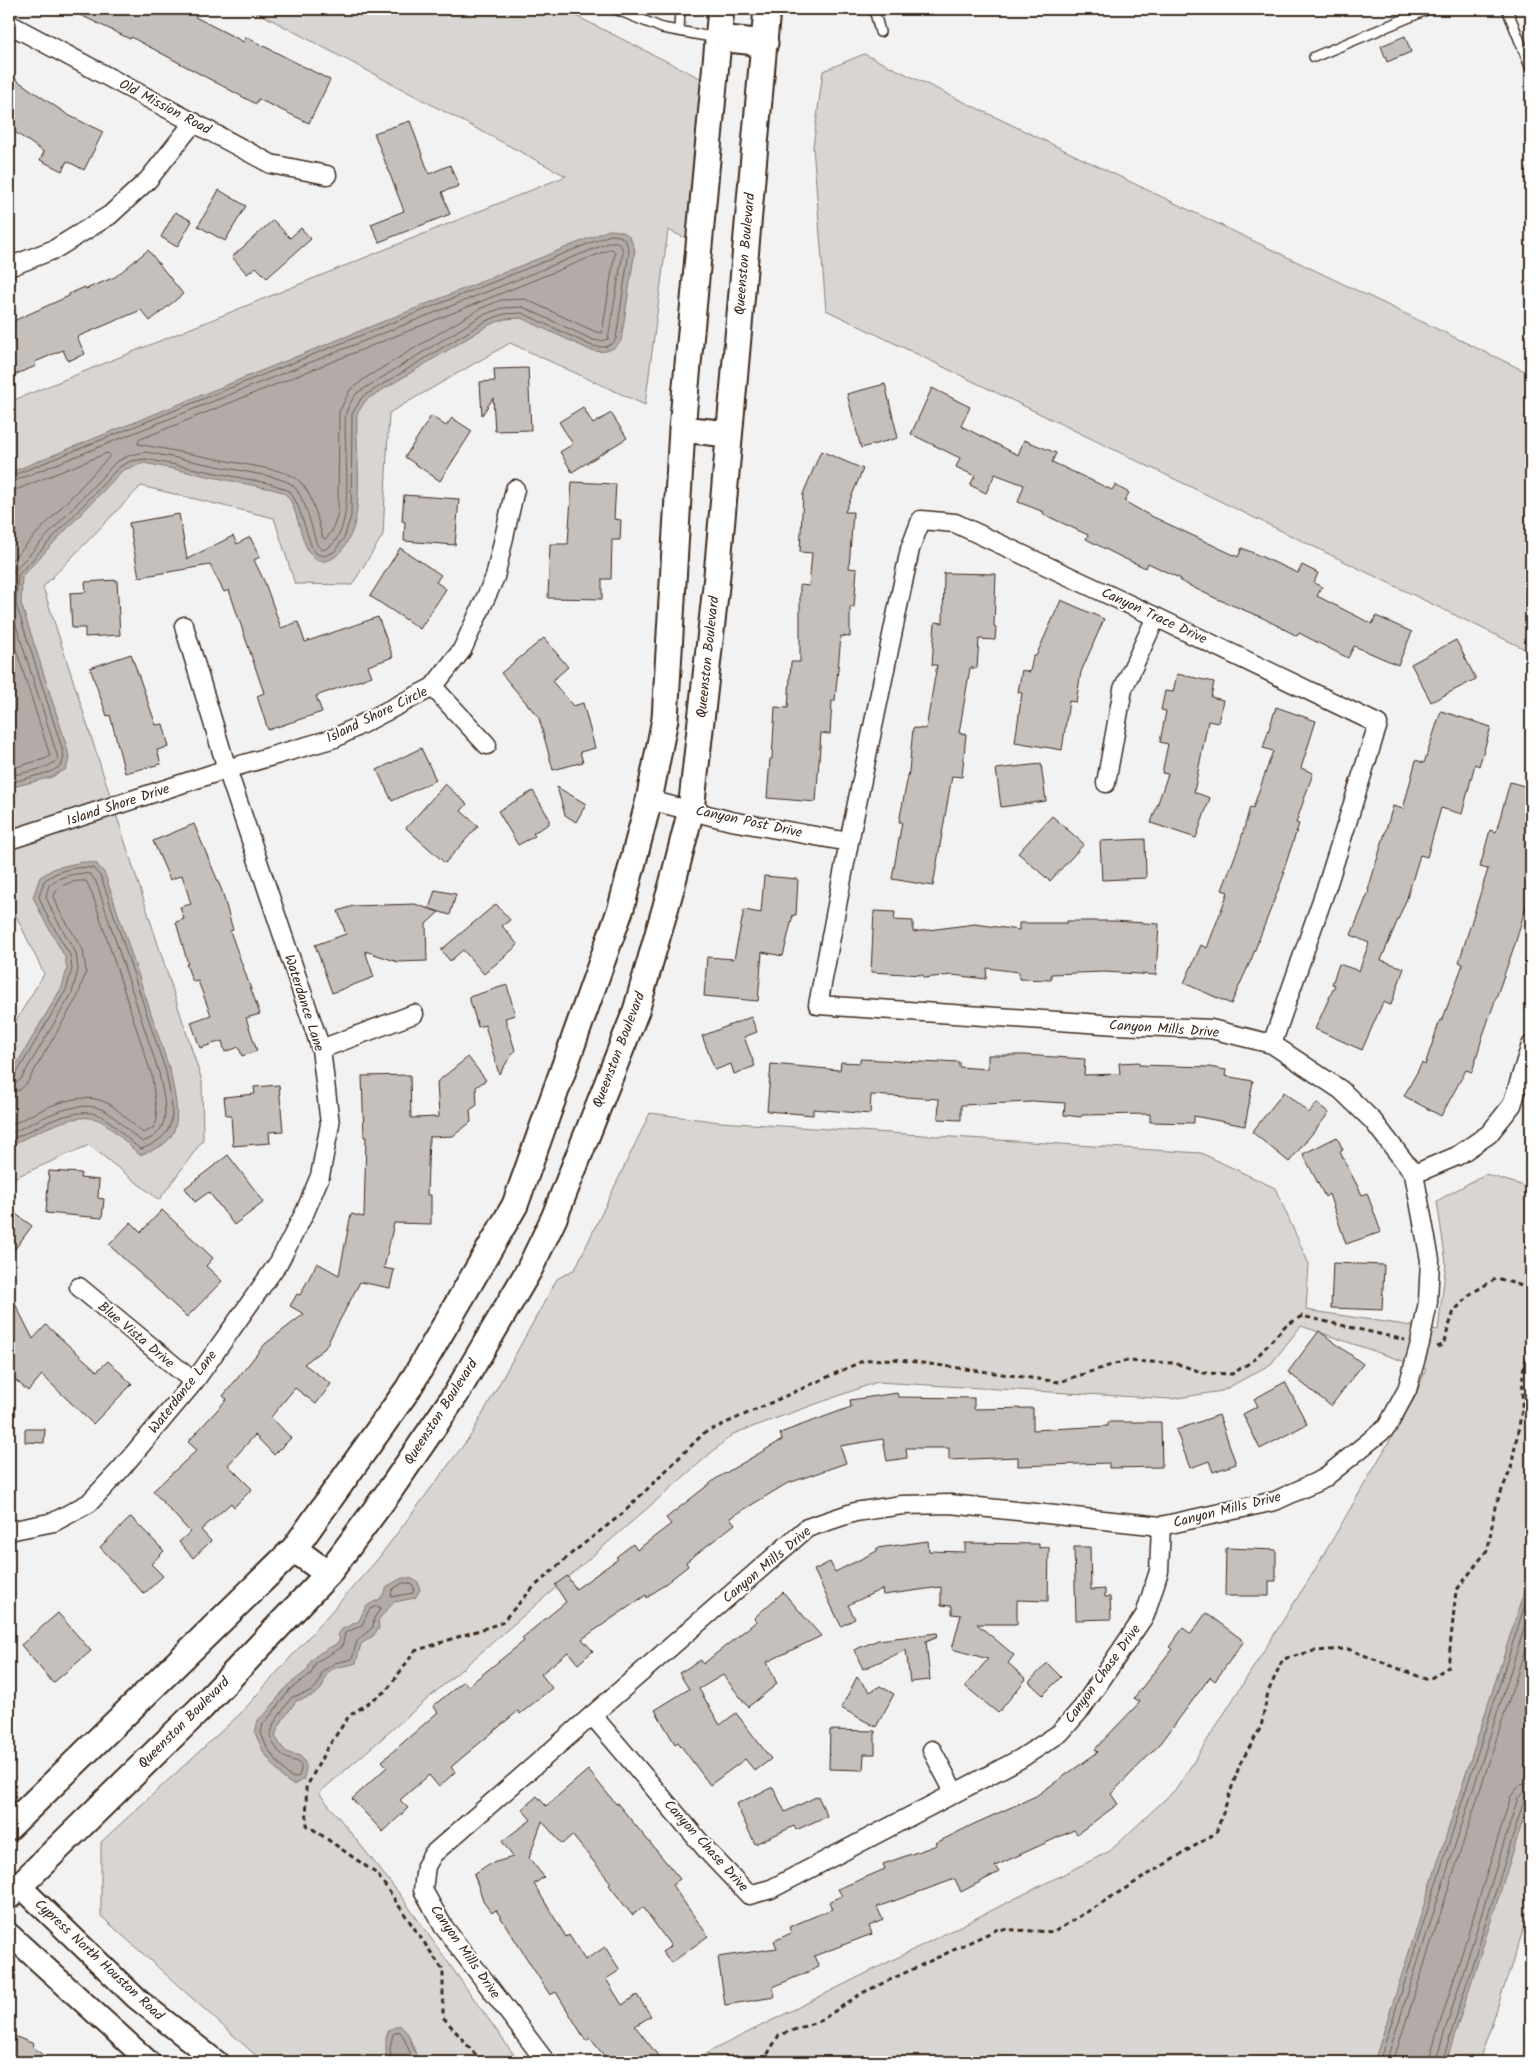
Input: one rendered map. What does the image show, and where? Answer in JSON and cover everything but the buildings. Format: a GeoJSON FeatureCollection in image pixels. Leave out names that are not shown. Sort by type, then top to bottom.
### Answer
{"type":"FeatureCollection","features":[{"type":"Feature","properties":{"kind":"main road"},"geometry":{"type":"LineString","coordinates":[[9,1827],[294,1549],[408,1389],[516,1205],[621,908],[649,800],[665,719],[682,429],[721,9]]}},
{"type":"Feature","properties":{"kind":"main road","name":"Queenston Boulevard"},"geometry":{"type":"LineString","coordinates":[[12,1885],[201,1708],[328,1574],[388,1493],[456,1394],[528,1270],[554,1218],[636,1011],[672,886],[691,810],[716,586],[767,9]]}},
{"type":"Feature","properties":{"kind":"main road"},"geometry":{"type":"LineString","coordinates":[[719,38],[765,43]]}},
{"type":"Feature","properties":{"kind":"main road"},"geometry":{"type":"LineString","coordinates":[[682,429],[728,434]]}},
{"type":"Feature","properties":{"kind":"main road"},"geometry":{"type":"LineString","coordinates":[[516,1205],[554,1218]]}},
{"type":"Feature","properties":{"kind":"main road"},"geometry":{"type":"LineString","coordinates":[[294,1549],[328,1574]]}},
{"type":"Feature","properties":{"kind":"street","name":"Old Mission Road"},"geometry":{"type":"LineString","coordinates":[[9,24],[271,164],[327,175]]}},
{"type":"Feature","properties":{"kind":"street"},"geometry":{"type":"LineString","coordinates":[[9,267],[55,249],[110,215],[148,180],[194,122]]}},
{"type":"Feature","properties":{"kind":"street","name":"Island Shore Circle"},"geometry":{"type":"LineString","coordinates":[[227,769],[335,738],[433,687],[462,650],[495,577],[516,489]]}},
{"type":"Feature","properties":{"kind":"street","name":"Canyon Trace Drive"},"geometry":{"type":"LineString","coordinates":[[849,842],[910,549],[921,520],[955,523],[1156,616],[1378,724],[1328,883],[1272,1044]]}},
{"type":"Feature","properties":{"kind":"street"},"geometry":{"type":"LineString","coordinates":[[1106,783],[1123,689],[1156,616]]}},
{"type":"Feature","properties":{"kind":"street","name":"Waterdance Lane"},"geometry":{"type":"LineString","coordinates":[[9,1531],[54,1522],[89,1503],[120,1470],[194,1382],[279,1262],[305,1212],[320,1176],[330,1124],[321,1049],[227,769],[184,626]]}},
{"type":"Feature","properties":{"kind":"street"},"geometry":{"type":"LineString","coordinates":[[433,687],[486,745]]}},
{"type":"Feature","properties":{"kind":"street","name":"Island Shore Drive"},"geometry":{"type":"LineString","coordinates":[[9,840],[227,769]]}},
{"type":"Feature","properties":{"kind":"street","name":"Canyon Post Drive"},"geometry":{"type":"LineString","coordinates":[[649,800],[731,821],[849,842]]}},
{"type":"Feature","properties":{"kind":"street","name":"Canyon Mills Drive"},"geometry":{"type":"LineString","coordinates":[[546,2062],[443,1926],[423,1890],[426,1866],[433,1854],[808,1528],[855,1512],[902,1505],[950,1504],[1161,1526],[1275,1501],[1323,1479],[1387,1427],[1407,1390],[1420,1343],[1428,1302],[1430,1260],[1414,1174],[1373,1121],[1341,1090],[1272,1044],[1212,1029],[1117,1025],[818,1005],[849,842]]}},
{"type":"Feature","properties":{"kind":"street"},"geometry":{"type":"LineString","coordinates":[[321,1049],[414,1014]]}},
{"type":"Feature","properties":{"kind":"street"},"geometry":{"type":"LineString","coordinates":[[1414,1174],[1457,1156],[1489,1134],[1512,1106],[1531,1045]]}},
{"type":"Feature","properties":{"kind":"street","name":"Blue Vista Drive"},"geometry":{"type":"LineString","coordinates":[[79,1287],[194,1382]]}},
{"type":"Feature","properties":{"kind":"street","name":"Canyon Chase Drive"},"geometry":{"type":"LineString","coordinates":[[592,1715],[710,1854],[749,1895],[772,1889],[1020,1758],[1060,1733],[1082,1708],[1145,1615],[1159,1571],[1161,1526]]}},
{"type":"Feature","properties":{"kind":"street"},"geometry":{"type":"LineString","coordinates":[[932,1750],[954,1792]]}},
{"type":"Feature","properties":{"kind":"street","name":"Cypress North Houston Road"},"geometry":{"type":"LineString","coordinates":[[12,1885],[136,1998],[217,2062]]}},
{"type":"Feature","properties":{"kind":"street"},"geometry":{"type":"LineString","coordinates":[[9,1934],[149,2062]]}},
{"type":"Feature","properties":{"kind":"lane"},"geometry":{"type":"LineString","coordinates":[[615,9],[662,28],[719,38]]}},
{"type":"Feature","properties":{"kind":"lane"},"geometry":{"type":"LineString","coordinates":[[679,30],[680,9]]}},
{"type":"Feature","properties":{"kind":"lane"},"geometry":{"type":"LineString","coordinates":[[874,9],[880,32]]}},
{"type":"Feature","properties":{"kind":"lane"},"geometry":{"type":"LineString","coordinates":[[1314,57],[1429,9]]}},
{"type":"Feature","properties":{"kind":"lane"},"geometry":{"type":"LineString","coordinates":[[1507,9],[1531,69]]}},
{"type":"Feature","properties":{"kind":"path"},"geometry":{"type":"LineString","coordinates":[[763,2062],[779,2035],[820,2021],[862,1993],[998,1928],[1054,1932],[1216,1833],[1240,1764],[1261,1727],[1268,1692],[1283,1659],[1314,1651],[1348,1650],[1428,1680],[1448,1667],[1456,1591],[1488,1549],[1495,1507],[1511,1468],[1522,1410],[1523,1371],[1531,1341]]}},
{"type":"Feature","properties":{"kind":"shaded area"},"geometry":{"type":"Polygon","coordinates":[[[251,9],[562,9],[706,81],[692,241],[668,230],[645,405],[510,343],[389,413],[383,535],[352,585],[295,584],[274,518],[141,486],[43,587],[202,1081],[203,1140],[159,1200],[89,1145],[9,1180],[9,1032],[44,974],[9,901],[9,402],[566,176],[251,9]]]}},
{"type":"Feature","properties":{"kind":"shaded area"},"geometry":{"type":"Polygon","coordinates":[[[864,54],[1531,374],[1531,652],[826,310],[813,147],[823,71],[864,54]]]}},
{"type":"Feature","properties":{"kind":"shaded area"},"geometry":{"type":"Polygon","coordinates":[[[650,1113],[720,1122],[1201,1153],[1275,1188],[1309,1264],[1306,1310],[1438,1330],[1446,1263],[1437,1201],[1485,1174],[1531,1188],[1531,1907],[1479,2062],[700,2062],[705,2054],[1110,1851],[1177,1788],[1313,1573],[1415,1397],[1426,1369],[1301,1326],[1271,1364],[1222,1391],[1171,1399],[877,1382],[733,1434],[319,1793],[398,1892],[519,2062],[263,2062],[101,1916],[101,1842],[240,1714],[377,1560],[471,1435],[557,1279],[575,1269],[650,1113]]]}},
{"type":"Feature","properties":{"kind":"water"},"geometry":{"type":"Polygon","coordinates":[[[609,230],[624,232],[629,236],[635,250],[621,341],[618,345],[603,351],[590,350],[521,318],[505,319],[489,325],[366,400],[357,414],[358,498],[353,529],[341,551],[332,558],[325,561],[317,560],[310,554],[290,501],[282,492],[144,463],[123,470],[22,576],[21,603],[67,747],[69,759],[66,769],[52,777],[9,788],[9,473],[609,230]]]}},
{"type":"Feature","properties":{"kind":"water"},"geometry":{"type":"Polygon","coordinates":[[[82,862],[96,863],[105,874],[170,1071],[174,1089],[176,1119],[175,1128],[171,1136],[159,1147],[140,1155],[101,1121],[91,1118],[80,1118],[54,1125],[9,1146],[9,1077],[62,987],[67,969],[65,957],[33,897],[40,877],[55,868],[82,862]]]}},
{"type":"Feature","properties":{"kind":"water"},"geometry":{"type":"Polygon","coordinates":[[[1531,1570],[1531,1795],[1446,2062],[1374,2062],[1531,1570]]]}},
{"type":"Feature","properties":{"kind":"water"},"geometry":{"type":"Polygon","coordinates":[[[402,1578],[410,1578],[418,1582],[420,1590],[415,1598],[394,1602],[378,1620],[379,1628],[373,1636],[361,1644],[356,1663],[330,1671],[325,1677],[321,1689],[311,1696],[296,1701],[279,1727],[275,1736],[282,1747],[290,1754],[299,1755],[305,1764],[306,1770],[303,1780],[293,1785],[283,1778],[263,1751],[255,1733],[258,1720],[267,1712],[287,1686],[308,1670],[315,1657],[338,1643],[340,1639],[338,1635],[342,1629],[359,1621],[366,1606],[380,1599],[388,1586],[402,1578]]]}},
{"type":"Feature","properties":{"kind":"water"},"geometry":{"type":"Polygon","coordinates":[[[400,2025],[408,2034],[419,2062],[386,2062],[386,2038],[389,2030],[400,2025]]]}}]}
